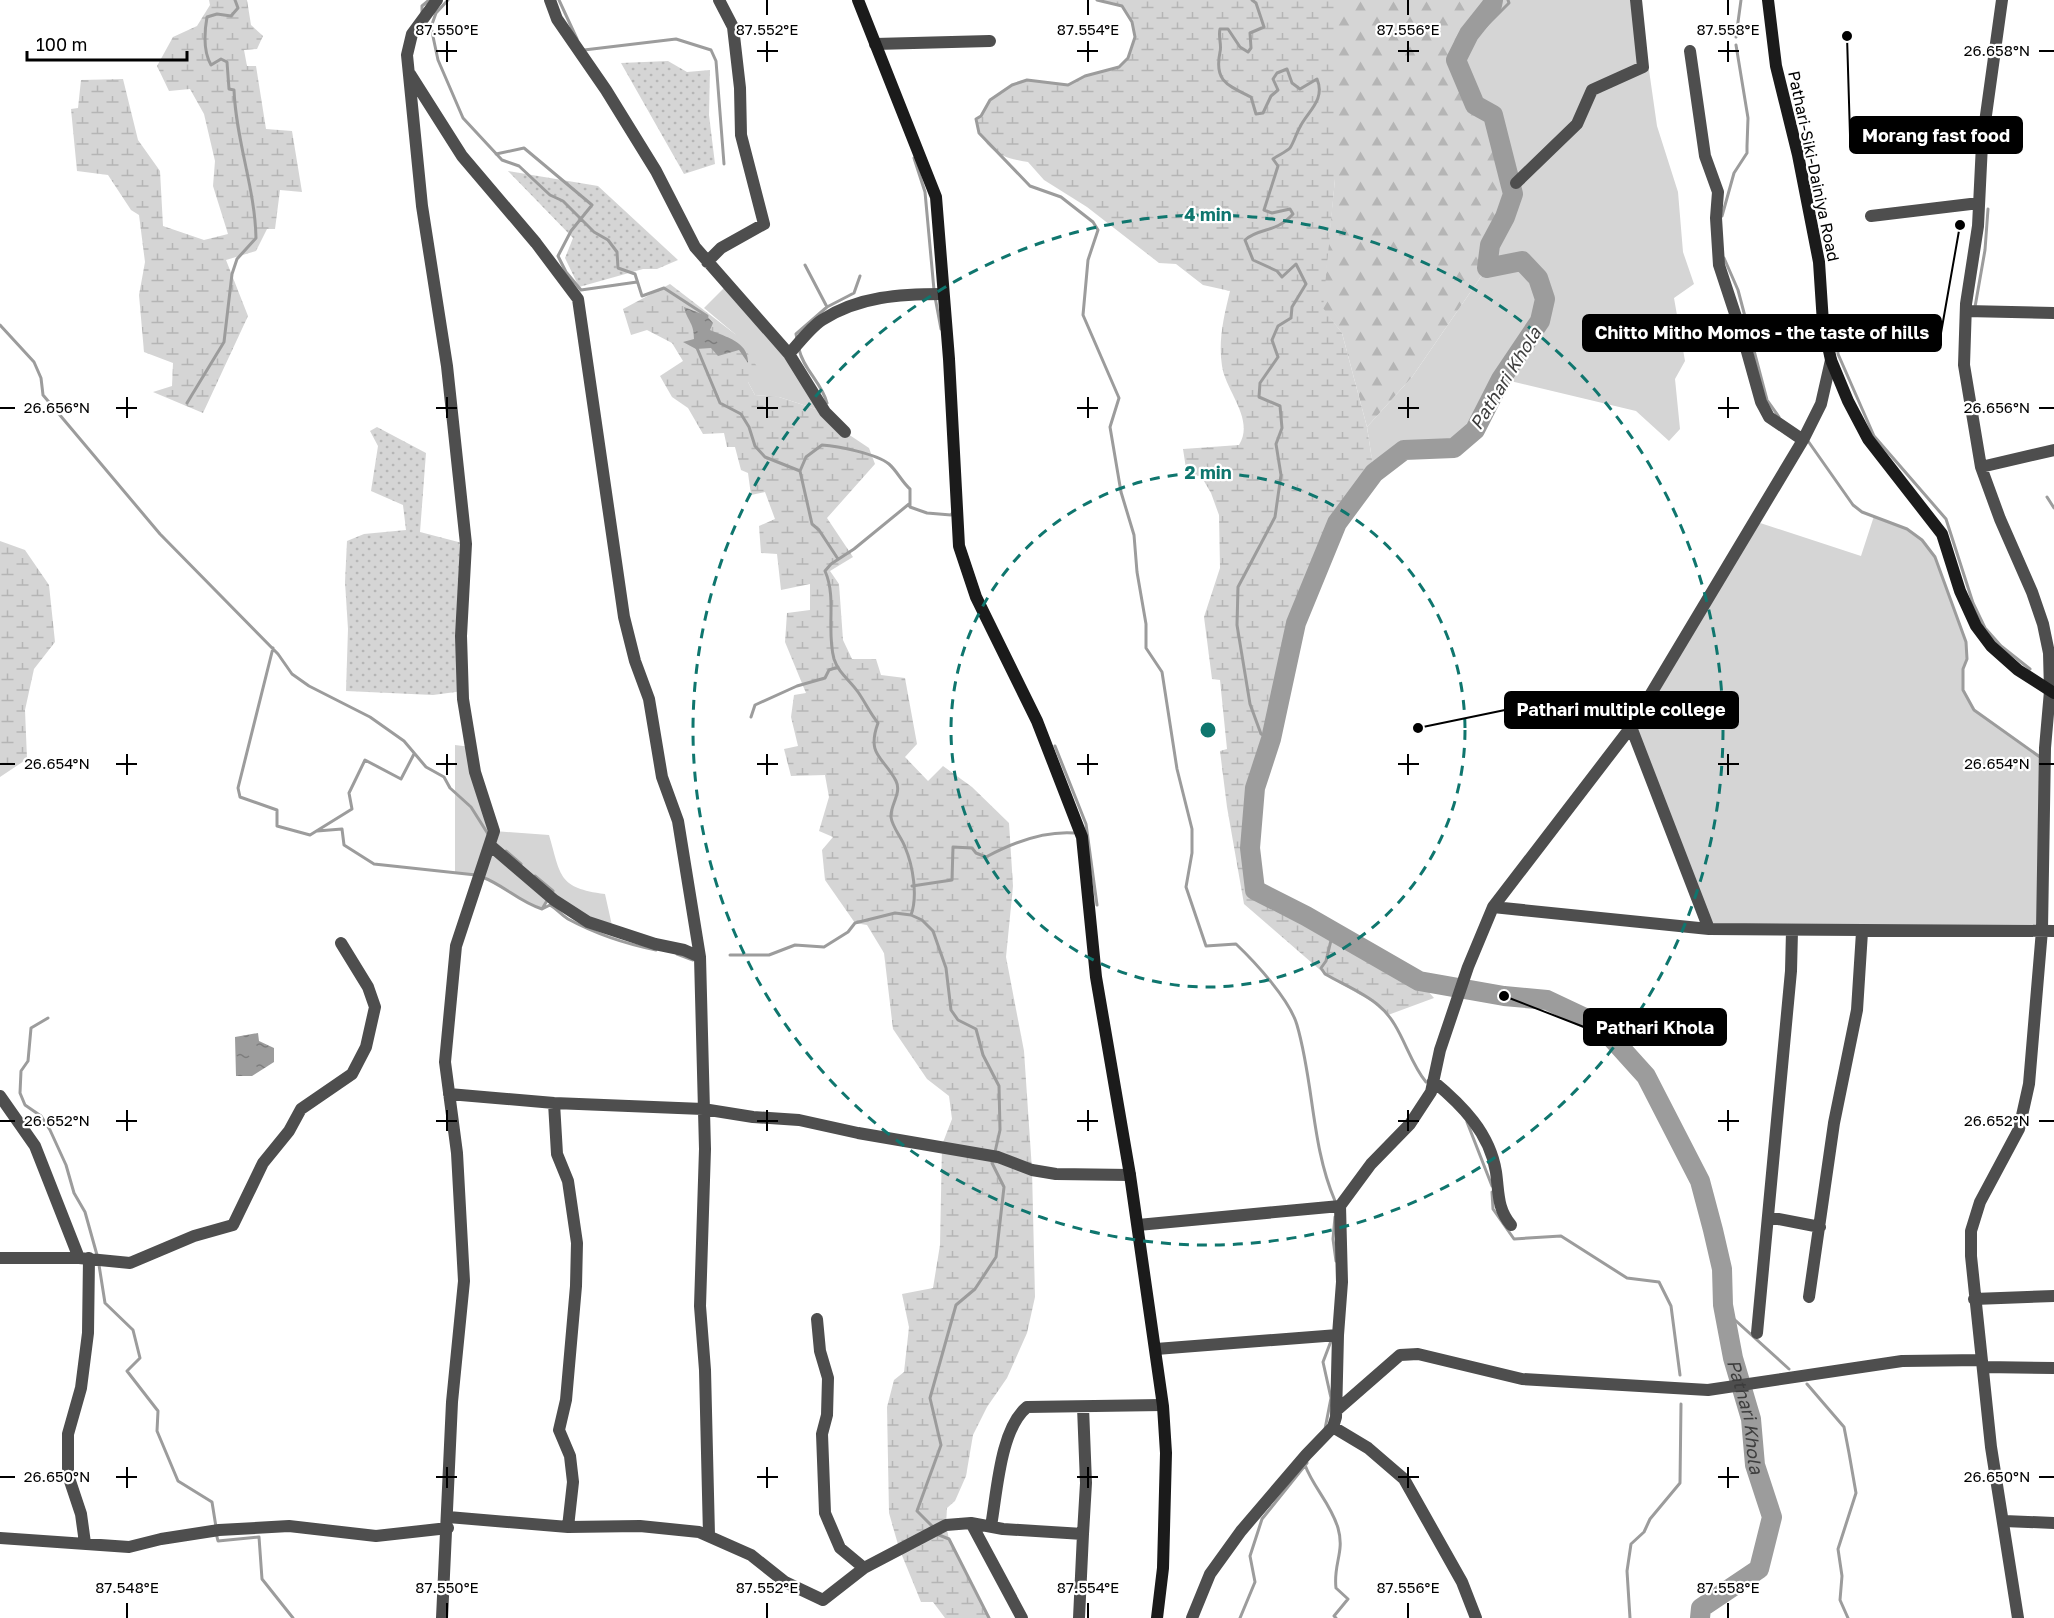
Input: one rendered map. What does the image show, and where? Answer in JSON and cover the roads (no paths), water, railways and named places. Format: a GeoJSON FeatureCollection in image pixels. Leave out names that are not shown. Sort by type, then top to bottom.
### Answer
{"type":"FeatureCollection","features":[{"type":"Feature","properties":{"kind":"street"},"geometry":{"type":"LineString","coordinates":[[437,0],[412,34],[407,55],[408,72],[422,206],[447,366],[465,544],[461,636],[464,699],[475,772],[494,831],[491,846],[473,888],[456,946],[445,1062],[457,1153],[464,1281],[452,1402],[442,1618]]}},
{"type":"Feature","properties":{"kind":"street"},"geometry":{"type":"LineString","coordinates":[[550,0],[557,19],[639,143],[695,247],[789,354],[825,412],[845,432]]}},
{"type":"Feature","properties":{"kind":"street"},"geometry":{"type":"LineString","coordinates":[[707,262],[721,248],[764,224],[750,179],[741,135],[740,88],[733,27],[719,0]]}},
{"type":"Feature","properties":{"kind":"street"},"geometry":{"type":"LineString","coordinates":[[858,0],[936,197],[944,294],[958,546],[976,597],[1037,721],[1082,837],[1096,977],[1138,1225],[1162,1405],[1166,1453],[1163,1568],[1157,1618]]}},
{"type":"Feature","properties":{"kind":"street"},"geometry":{"type":"LineString","coordinates":[[1516,183],[1577,124],[1592,90],[1643,67],[1636,0]]}},
{"type":"Feature","properties":{"kind":"street","name":"Pathari-Siki-Dainiya Road"},"geometry":{"type":"LineString","coordinates":[[1767,0],[1776,66],[1798,156],[1819,262],[1823,323],[1831,360],[1848,402],[1868,439],[1942,534],[1960,591],[1976,626],[1991,646],[2009,662],[2052,692]]}},
{"type":"Feature","properties":{"kind":"street"},"geometry":{"type":"LineString","coordinates":[[2002,0],[1985,112],[1979,202],[1966,311],[1964,365],[1981,467],[2043,624],[2049,653],[2052,692],[2045,748],[2049,768],[2048,931],[2024,1110],[2019,1129],[1980,1202],[1971,1231],[1974,1299],[1991,1447],[2018,1618]]}},
{"type":"Feature","properties":{"kind":"street"},"geometry":{"type":"LineString","coordinates":[[875,44],[990,41]]}},
{"type":"Feature","properties":{"kind":"street"},"geometry":{"type":"LineString","coordinates":[[1690,51],[1705,156],[1718,192],[1716,218],[1719,265],[1761,402],[1769,417],[1803,440]]}},
{"type":"Feature","properties":{"kind":"street"},"geometry":{"type":"LineString","coordinates":[[408,72],[457,149],[536,243],[578,299],[624,617],[635,661],[649,699],[662,777],[678,821],[700,957],[705,1149],[700,1306],[705,1370],[709,1535]]}},
{"type":"Feature","properties":{"kind":"street"},"geometry":{"type":"LineString","coordinates":[[1871,216],[1979,202]]}},
{"type":"Feature","properties":{"kind":"street"},"geometry":{"type":"LineString","coordinates":[[789,354],[820,320],[870,298],[900,294],[944,294]]}},
{"type":"Feature","properties":{"kind":"street"},"geometry":{"type":"LineString","coordinates":[[1966,311],[2054,313]]}},
{"type":"Feature","properties":{"kind":"street"},"geometry":{"type":"LineString","coordinates":[[1192,1618],[1210,1574],[1241,1531],[1333,1427],[1337,1410],[1338,1335],[1342,1282],[1340,1206],[1371,1164],[1410,1124],[1431,1092],[1440,1050],[1468,967],[1493,907],[1631,727],[1803,440],[1821,404],[1831,360]]}},
{"type":"Feature","properties":{"kind":"street"},"geometry":{"type":"LineString","coordinates":[[1981,467],[2054,450]]}},
{"type":"Feature","properties":{"kind":"street"},"geometry":{"type":"LineString","coordinates":[[1631,727],[1709,929]]}},
{"type":"Feature","properties":{"kind":"street"},"geometry":{"type":"LineString","coordinates":[[491,846],[554,900],[588,922],[655,945],[684,950],[700,957]]}},
{"type":"Feature","properties":{"kind":"street"},"geometry":{"type":"LineString","coordinates":[[1493,907],[1709,929],[1862,932],[2048,931]]}},
{"type":"Feature","properties":{"kind":"street"},"geometry":{"type":"LineString","coordinates":[[1757,1333],[1791,971],[1792,931]]}},
{"type":"Feature","properties":{"kind":"street"},"geometry":{"type":"LineString","coordinates":[[1809,1298],[1834,1123],[1857,1010],[1862,932]]}},
{"type":"Feature","properties":{"kind":"street"},"geometry":{"type":"LineString","coordinates":[[0,1258],[84,1258],[130,1263],[186,1239],[233,1225],[263,1163],[289,1131],[302,1109],[352,1074],[366,1047],[375,1006],[368,987],[341,943]]}},
{"type":"Feature","properties":{"kind":"street"},"geometry":{"type":"LineString","coordinates":[[1433,1081],[1467,1110],[1485,1141],[1496,1172],[1500,1210],[1511,1225]]}},
{"type":"Feature","properties":{"kind":"street"},"geometry":{"type":"LineString","coordinates":[[450,1094],[554,1103],[703,1109],[753,1117],[799,1120],[858,1133],[995,1156],[1032,1170],[1056,1174],[1130,1175]]}},
{"type":"Feature","properties":{"kind":"street"},"geometry":{"type":"LineString","coordinates":[[0,1096],[35,1146],[84,1258],[87,1344],[81,1388],[68,1434],[68,1475],[81,1514],[85,1543]]}},
{"type":"Feature","properties":{"kind":"street"},"geometry":{"type":"LineString","coordinates":[[554,1103],[557,1154],[568,1181],[577,1243],[576,1286],[566,1400],[559,1430],[570,1456],[573,1482],[568,1527]]}},
{"type":"Feature","properties":{"kind":"street"},"geometry":{"type":"LineString","coordinates":[[1138,1225],[1340,1206]]}},
{"type":"Feature","properties":{"kind":"street"},"geometry":{"type":"LineString","coordinates":[[1768,1217],[1820,1227]]}},
{"type":"Feature","properties":{"kind":"street"},"geometry":{"type":"LineString","coordinates":[[1974,1299],[2054,1296]]}},
{"type":"Feature","properties":{"kind":"street"},"geometry":{"type":"LineString","coordinates":[[818,1319],[819,1351],[828,1378],[827,1415],[822,1434],[825,1513],[840,1548],[864,1568]]}},
{"type":"Feature","properties":{"kind":"street"},"geometry":{"type":"LineString","coordinates":[[1156,1349],[1338,1335]]}},
{"type":"Feature","properties":{"kind":"street"},"geometry":{"type":"LineString","coordinates":[[1337,1410],[1401,1355],[1418,1354],[1522,1379],[1708,1390],[1775,1382],[1902,1361],[2054,1368]]}},
{"type":"Feature","properties":{"kind":"street"},"geometry":{"type":"LineString","coordinates":[[991,1526],[1005,1447],[1022,1412],[1028,1407],[1162,1405]]}},
{"type":"Feature","properties":{"kind":"street"},"geometry":{"type":"LineString","coordinates":[[1079,1618],[1086,1482],[1083,1407]]}},
{"type":"Feature","properties":{"kind":"street"},"geometry":{"type":"LineString","coordinates":[[1333,1427],[1368,1448],[1404,1479],[1462,1582],[1476,1618]]}},
{"type":"Feature","properties":{"kind":"street"},"geometry":{"type":"LineString","coordinates":[[2004,1521],[2054,1523]]}},
{"type":"Feature","properties":{"kind":"street"},"geometry":{"type":"LineString","coordinates":[[0,1538],[129,1547],[219,1530],[290,1526],[376,1536],[448,1523],[568,1527],[640,1526],[709,1535],[752,1555],[785,1582],[823,1600],[864,1568],[946,1526],[971,1523],[1083,1534]]}},
{"type":"Feature","properties":{"kind":"street"},"geometry":{"type":"LineString","coordinates":[[971,1523],[1022,1618]]}},
{"type":"Feature","properties":{"kind":"water"},"geometry":{"type":"Polygon","coordinates":[[[684,307],[707,316],[713,323],[710,330],[741,345],[745,350],[748,363],[739,350],[718,356],[711,348],[696,349],[683,342],[694,339],[693,329],[684,307]]]}},
{"type":"Feature","properties":{"kind":"water"},"geometry":{"type":"Polygon","coordinates":[[[258,1033],[259,1041],[274,1048],[274,1062],[252,1076],[236,1076],[235,1037],[258,1033]]]}},
{"type":"Feature","properties":{"kind":"waterway"},"geometry":{"type":"LineString","coordinates":[[187,403],[224,342],[232,274],[237,259],[256,238],[255,219],[238,128],[234,90],[229,89],[227,62],[221,59],[211,65],[205,42],[207,17],[217,14],[231,16],[238,8],[235,0]]}},
{"type":"Feature","properties":{"kind":"waterway"},"geometry":{"type":"LineString","coordinates":[[422,13],[422,6],[429,0]]}},
{"type":"Feature","properties":{"kind":"waterway"},"geometry":{"type":"LineString","coordinates":[[448,0],[436,13],[431,27],[438,60],[463,118],[502,160],[519,166],[550,195],[563,201],[594,232],[608,240],[617,252],[618,268],[635,274],[642,296],[664,288],[707,316]]}},
{"type":"Feature","properties":{"kind":"waterway"},"geometry":{"type":"LineString","coordinates":[[559,0],[577,39]]}},
{"type":"Feature","properties":{"kind":"waterway"},"geometry":{"type":"LineString","coordinates":[[1097,0],[1122,6],[1132,22],[1135,37],[1128,58],[1119,67],[1085,76],[1068,85],[1027,80],[1012,85],[990,100],[981,116],[976,119],[979,133],[1030,186],[1061,197],[1093,222],[1098,230],[1088,260],[1083,315],[1119,398],[1110,427],[1121,492],[1134,535],[1137,572],[1146,624],[1146,648],[1162,672],[1177,769],[1192,829],[1192,853],[1186,887],[1206,946],[1236,944],[1271,982],[1293,1015],[1303,1047],[1321,1158],[1335,1201]]}},
{"type":"Feature","properties":{"kind":"waterway"},"geometry":{"type":"LineString","coordinates":[[1252,0],[1256,3],[1264,27],[1250,33],[1251,48],[1248,52],[1240,47],[1228,29],[1220,29],[1219,70],[1224,81],[1251,97],[1256,114],[1263,113],[1271,96],[1278,90],[1273,79],[1277,73],[1287,69],[1292,83],[1300,89],[1317,79],[1319,86],[1317,99],[1290,148],[1273,159],[1278,166],[1264,210],[1272,213],[1290,209],[1293,214],[1280,225],[1256,233],[1245,240],[1253,260],[1277,271],[1282,277],[1296,264],[1306,284],[1292,307],[1291,318],[1278,326],[1272,340],[1278,357],[1260,383],[1259,397],[1280,406],[1282,428],[1276,444],[1281,475],[1275,517],[1238,587],[1237,625],[1250,704],[1261,734],[1271,739]]}},
{"type":"Feature","properties":{"kind":"waterway","name":"Pathari Khola"},"geometry":{"type":"LineString","coordinates":[[1493,0],[1492,5],[1469,34],[1456,60],[1475,105],[1493,115],[1513,194],[1505,217],[1490,245],[1487,268],[1522,261],[1538,278],[1545,299],[1540,321],[1501,379],[1475,430],[1454,448],[1404,450],[1374,473],[1337,523],[1296,623],[1271,739],[1255,788],[1250,848],[1255,890],[1306,916],[1419,981],[1504,996],[1547,1000],[1600,1025],[1646,1076],[1700,1181],[1722,1269],[1723,1305],[1733,1358],[1751,1419],[1755,1465],[1772,1517],[1759,1569],[1701,1608],[1700,1618]]}},
{"type":"Feature","properties":{"kind":"waterway"},"geometry":{"type":"LineString","coordinates":[[1467,38],[1485,27],[1509,3],[1508,0]]}},
{"type":"Feature","properties":{"kind":"waterway"},"geometry":{"type":"LineString","coordinates":[[1736,37],[1741,0]]}},
{"type":"Feature","properties":{"kind":"waterway"},"geometry":{"type":"LineString","coordinates":[[584,50],[676,39],[711,50],[716,61],[724,164]]}},
{"type":"Feature","properties":{"kind":"waterway"},"geometry":{"type":"LineString","coordinates":[[1722,216],[1734,173],[1747,153],[1748,118],[1736,45]]}},
{"type":"Feature","properties":{"kind":"waterway"},"geometry":{"type":"LineString","coordinates":[[496,154],[524,148],[592,205],[571,231],[558,256],[566,272],[581,290],[637,282]]}},
{"type":"Feature","properties":{"kind":"waterway"},"geometry":{"type":"LineString","coordinates":[[914,158],[925,192],[934,290]]}},
{"type":"Feature","properties":{"kind":"waterway"},"geometry":{"type":"LineString","coordinates":[[1975,307],[1985,250],[1988,209]]}},
{"type":"Feature","properties":{"kind":"waterway"},"geometry":{"type":"LineString","coordinates":[[1724,258],[1738,290],[1767,400],[1779,417]]}},
{"type":"Feature","properties":{"kind":"waterway"},"geometry":{"type":"LineString","coordinates":[[805,265],[827,307],[854,293],[860,276]]}},
{"type":"Feature","properties":{"kind":"waterway"},"geometry":{"type":"LineString","coordinates":[[935,297],[941,329]]}},
{"type":"Feature","properties":{"kind":"waterway"},"geometry":{"type":"LineString","coordinates":[[797,339],[796,334],[827,307]]}},
{"type":"Feature","properties":{"kind":"waterway"},"geometry":{"type":"LineString","coordinates":[[0,325],[34,362],[41,378],[43,395],[160,534],[278,654],[292,674],[309,686],[370,717],[404,741],[426,767],[444,777],[450,788],[471,807],[488,834]]}},
{"type":"Feature","properties":{"kind":"waterway"},"geometry":{"type":"LineString","coordinates":[[1837,331],[1838,354],[1874,436],[1946,519],[1973,603],[1985,628],[2001,646],[2030,669]]}},
{"type":"Feature","properties":{"kind":"waterway"},"geometry":{"type":"LineString","coordinates":[[697,348],[720,403],[741,414],[749,427],[755,446],[765,457],[800,471],[812,524],[819,530],[838,559]]}},
{"type":"Feature","properties":{"kind":"waterway"},"geometry":{"type":"LineString","coordinates":[[799,349],[804,363],[827,403]]}},
{"type":"Feature","properties":{"kind":"waterway"},"geometry":{"type":"LineString","coordinates":[[1808,441],[1853,505],[1862,512],[1907,529],[1922,540],[1935,557],[1966,642],[1967,659],[1963,669],[1963,690],[1974,710],[2040,757]]}},
{"type":"Feature","properties":{"kind":"waterway"},"geometry":{"type":"LineString","coordinates":[[800,471],[806,457],[822,445],[857,451],[883,460],[892,467],[910,489],[910,507],[927,513],[951,515],[953,512]]}},
{"type":"Feature","properties":{"kind":"waterway"},"geometry":{"type":"LineString","coordinates":[[2047,497],[2054,508]]}},
{"type":"Feature","properties":{"kind":"waterway"},"geometry":{"type":"LineString","coordinates":[[909,504],[825,571],[829,581],[834,659],[878,723],[875,750],[896,781],[898,790],[891,817],[905,847],[912,872],[914,899],[911,915]]}},
{"type":"Feature","properties":{"kind":"waterway"},"geometry":{"type":"LineString","coordinates":[[273,648],[238,788],[240,797],[277,810],[277,826],[310,835],[352,809],[349,793],[365,760],[401,779],[414,754]]}},
{"type":"Feature","properties":{"kind":"waterway"},"geometry":{"type":"LineString","coordinates":[[751,717],[755,705],[797,686],[825,678],[829,670],[838,667]]}},
{"type":"Feature","properties":{"kind":"waterway"},"geometry":{"type":"LineString","coordinates":[[1055,746],[1086,824],[1097,905]]}},
{"type":"Feature","properties":{"kind":"waterway"},"geometry":{"type":"LineString","coordinates":[[317,831],[342,829],[344,845],[374,864],[476,875]]}},
{"type":"Feature","properties":{"kind":"waterway"},"geometry":{"type":"LineString","coordinates":[[912,886],[952,880],[953,847],[972,848],[976,853],[986,857],[1029,839],[1052,834],[1074,833]]}},
{"type":"Feature","properties":{"kind":"waterway"},"geometry":{"type":"LineString","coordinates":[[506,851],[521,864]]}},
{"type":"Feature","properties":{"kind":"waterway"},"geometry":{"type":"LineString","coordinates":[[535,876],[553,891],[551,894]]}},
{"type":"Feature","properties":{"kind":"waterway"},"geometry":{"type":"LineString","coordinates":[[482,877],[542,909]]}},
{"type":"Feature","properties":{"kind":"waterway"},"geometry":{"type":"LineString","coordinates":[[548,899],[542,909],[550,905],[568,919],[588,929],[656,950]]}},
{"type":"Feature","properties":{"kind":"waterway"},"geometry":{"type":"LineString","coordinates":[[730,955],[769,955],[795,945],[824,947],[848,932],[855,923],[895,913],[911,915],[922,920],[933,931],[946,968],[951,1010],[958,1020],[976,1029],[983,1055],[999,1086],[1000,1130],[995,1152]]}},
{"type":"Feature","properties":{"kind":"waterway"},"geometry":{"type":"LineString","coordinates":[[1333,932],[1326,961],[1321,968],[1325,974],[1366,996],[1386,1013],[1426,1082]]}},
{"type":"Feature","properties":{"kind":"waterway"},"geometry":{"type":"LineString","coordinates":[[677,954],[693,960]]}},
{"type":"Feature","properties":{"kind":"waterway"},"geometry":{"type":"LineString","coordinates":[[48,1018],[31,1028],[28,1061],[21,1071],[20,1093],[25,1105],[41,1116],[50,1130],[66,1165],[74,1193],[85,1212],[97,1255]]}},
{"type":"Feature","properties":{"kind":"waterway"},"geometry":{"type":"LineString","coordinates":[[1467,1122],[1492,1186]]}},
{"type":"Feature","properties":{"kind":"waterway"},"geometry":{"type":"LineString","coordinates":[[932,1526],[917,1511],[941,1445],[930,1398],[956,1305],[975,1289],[996,1257],[1004,1187],[992,1163],[993,1158]]}},
{"type":"Feature","properties":{"kind":"waterway"},"geometry":{"type":"LineString","coordinates":[[1492,1192],[1493,1209],[1514,1239],[1561,1236],[1627,1278],[1659,1282],[1671,1306],[1680,1375]]}},
{"type":"Feature","properties":{"kind":"waterway"},"geometry":{"type":"LineString","coordinates":[[1335,1217],[1333,1239],[1336,1261]]}},
{"type":"Feature","properties":{"kind":"waterway"},"geometry":{"type":"LineString","coordinates":[[99,1265],[105,1303],[133,1330],[140,1358],[127,1371],[158,1411],[157,1431],[178,1481],[212,1502],[216,1527]]}},
{"type":"Feature","properties":{"kind":"waterway"},"geometry":{"type":"LineString","coordinates":[[1725,1311],[1789,1369]]}},
{"type":"Feature","properties":{"kind":"waterway"},"geometry":{"type":"LineString","coordinates":[[1325,1429],[1331,1398],[1323,1362],[1331,1341]]}},
{"type":"Feature","properties":{"kind":"waterway"},"geometry":{"type":"LineString","coordinates":[[1807,1384],[1844,1427],[1849,1453],[1856,1493],[1838,1549],[1842,1576],[1840,1600],[1848,1618]]}},
{"type":"Feature","properties":{"kind":"waterway"},"geometry":{"type":"LineString","coordinates":[[1630,1618],[1627,1571],[1631,1544],[1644,1532],[1650,1519],[1680,1483],[1681,1404]]}},
{"type":"Feature","properties":{"kind":"waterway"},"geometry":{"type":"LineString","coordinates":[[1240,1618],[1255,1582],[1250,1556],[1262,1519],[1307,1463]]}},
{"type":"Feature","properties":{"kind":"waterway"},"geometry":{"type":"LineString","coordinates":[[1305,1465],[1335,1519],[1340,1536],[1336,1588],[1348,1599],[1334,1616],[1336,1618]]}},
{"type":"Feature","properties":{"kind":"waterway"},"geometry":{"type":"LineString","coordinates":[[216,1533],[218,1541],[259,1537],[262,1579],[293,1618]]}},
{"type":"Feature","properties":{"kind":"waterway"},"geometry":{"type":"LineString","coordinates":[[939,1535],[949,1539],[989,1618]]}},
{"type":"Feature","properties":{"kind":"place","name":"Morang fast food"},"geometry":{"type":"Point","coordinates":[1847,36]}},
{"type":"Feature","properties":{"kind":"place","name":"Chitto Mitho Momos - the taste of hills"},"geometry":{"type":"Point","coordinates":[1960,225]}},
{"type":"Feature","properties":{"kind":"place","name":"Pathari multiple college"},"geometry":{"type":"Point","coordinates":[1418,728]}},
{"type":"Feature","properties":{"kind":"place","name":"Pathari Khola"},"geometry":{"type":"Point","coordinates":[1504,996]}}]}
